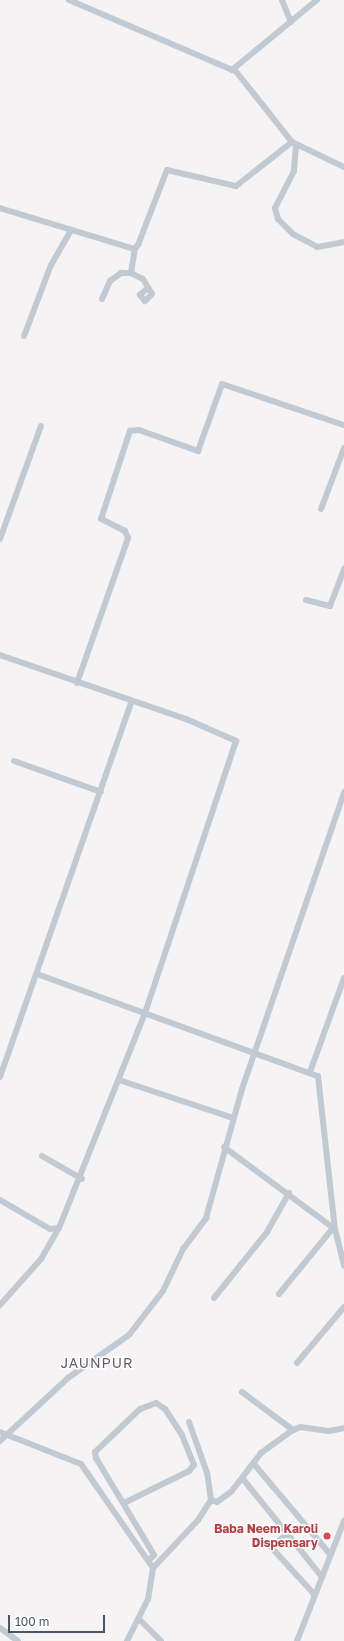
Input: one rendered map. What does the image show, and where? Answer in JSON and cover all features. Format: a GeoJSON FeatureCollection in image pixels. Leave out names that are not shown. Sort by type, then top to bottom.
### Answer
{"type":"FeatureCollection","features":[{"type":"Feature","properties":{"kind":"street"},"geometry":{"type":"LineString","coordinates":[[69,0],[234,69],[294,144],[344,167]]}},
{"type":"Feature","properties":{"kind":"street"},"geometry":{"type":"LineString","coordinates":[[282,0],[291,22]]}},
{"type":"Feature","properties":{"kind":"street"},"geometry":{"type":"LineString","coordinates":[[234,69],[317,0]]}},
{"type":"Feature","properties":{"kind":"street"},"geometry":{"type":"LineString","coordinates":[[294,144],[294,172],[275,208],[278,220],[297,237],[317,247],[344,242]]}},
{"type":"Feature","properties":{"kind":"street"},"geometry":{"type":"LineString","coordinates":[[131,273],[135,248],[167,170],[236,186],[294,144]]}},
{"type":"Feature","properties":{"kind":"street"},"geometry":{"type":"LineString","coordinates":[[0,208],[135,248]]}},
{"type":"Feature","properties":{"kind":"street"},"geometry":{"type":"LineString","coordinates":[[24,336],[51,265],[71,230]]}},
{"type":"Feature","properties":{"kind":"street"},"geometry":{"type":"LineString","coordinates":[[102,299],[112,278],[131,273],[143,279],[147,289]]}},
{"type":"Feature","properties":{"kind":"street"},"geometry":{"type":"LineString","coordinates":[[77,683],[128,538],[126,531],[101,518],[130,431],[139,430],[198,451],[222,384],[344,425]]}},
{"type":"Feature","properties":{"kind":"street"},"geometry":{"type":"LineString","coordinates":[[0,539],[41,426]]}},
{"type":"Feature","properties":{"kind":"street"},"geometry":{"type":"LineString","coordinates":[[321,509],[344,448]]}},
{"type":"Feature","properties":{"kind":"street"},"geometry":{"type":"LineString","coordinates":[[306,600],[330,606],[344,569]]}},
{"type":"Feature","properties":{"kind":"street"},"geometry":{"type":"LineString","coordinates":[[0,655],[131,703],[186,719],[236,741],[145,1013],[82,1179],[58,1230],[41,1259],[0,1305]]}},
{"type":"Feature","properties":{"kind":"street"},"geometry":{"type":"LineString","coordinates":[[0,1077],[102,792],[131,703]]}},
{"type":"Feature","properties":{"kind":"street"},"geometry":{"type":"LineString","coordinates":[[14,761],[102,792]]}},
{"type":"Feature","properties":{"kind":"street"},"geometry":{"type":"LineString","coordinates":[[0,1441],[6,1437],[20,1419],[68,1378],[129,1336],[163,1291],[183,1249],[208,1216],[224,1147],[254,1052],[344,792]]}},
{"type":"Feature","properties":{"kind":"street"},"geometry":{"type":"LineString","coordinates":[[37,974],[310,1072],[319,1078],[334,1229],[344,1266]]}},
{"type":"Feature","properties":{"kind":"street"},"geometry":{"type":"LineString","coordinates":[[310,1072],[344,978]]}},
{"type":"Feature","properties":{"kind":"street"},"geometry":{"type":"LineString","coordinates":[[119,1080],[233,1118]]}},
{"type":"Feature","properties":{"kind":"street"},"geometry":{"type":"LineString","coordinates":[[224,1147],[289,1193],[334,1229]]}},
{"type":"Feature","properties":{"kind":"street"},"geometry":{"type":"LineString","coordinates":[[42,1156],[82,1179]]}},
{"type":"Feature","properties":{"kind":"street"},"geometry":{"type":"LineString","coordinates":[[214,1298],[267,1232],[289,1193]]}},
{"type":"Feature","properties":{"kind":"street"},"geometry":{"type":"LineString","coordinates":[[0,1200],[50,1229],[58,1230]]}},
{"type":"Feature","properties":{"kind":"street"},"geometry":{"type":"LineString","coordinates":[[279,1294],[334,1229]]}},
{"type":"Feature","properties":{"kind":"street"},"geometry":{"type":"LineString","coordinates":[[297,1363],[344,1307]]}},
{"type":"Feature","properties":{"kind":"street"},"geometry":{"type":"LineString","coordinates":[[242,1392],[293,1430]]}},
{"type":"Feature","properties":{"kind":"street"},"geometry":{"type":"LineString","coordinates":[[124,1502],[189,1472],[194,1465],[182,1435],[165,1409],[156,1403],[140,1409],[94,1452],[154,1555],[148,1561]]}},
{"type":"Feature","properties":{"kind":"street"},"geometry":{"type":"LineString","coordinates":[[153,1568],[198,1520],[211,1500],[207,1473],[189,1422]]}},
{"type":"Feature","properties":{"kind":"street"},"geometry":{"type":"LineString","coordinates":[[211,1500],[217,1502],[243,1479],[269,1446],[293,1430],[304,1427],[329,1431],[344,1428]]}},
{"type":"Feature","properties":{"kind":"street"},"geometry":{"type":"LineString","coordinates":[[0,1432],[6,1437],[81,1464],[153,1568],[152,1588],[139,1619],[127,1641]]}},
{"type":"Feature","properties":{"kind":"street"},"geometry":{"type":"LineString","coordinates":[[254,1464],[329,1553]]}},
{"type":"Feature","properties":{"kind":"street"},"geometry":{"type":"LineString","coordinates":[[243,1479],[322,1577]]}},
{"type":"Feature","properties":{"kind":"street"},"geometry":{"type":"LineString","coordinates":[[297,1641],[322,1577],[329,1553],[341,1536],[344,1521]]}},
{"type":"Feature","properties":{"kind":"street"},"geometry":{"type":"LineString","coordinates":[[287,1534],[271,1548],[315,1596]]}},
{"type":"Feature","properties":{"kind":"street"},"geometry":{"type":"LineString","coordinates":[[139,1619],[161,1641]]}},
{"type":"Feature","properties":{"kind":"street"},"geometry":{"type":"LineString","coordinates":[[0,1628],[18,1641]]}},
{"type":"Feature","properties":{"kind":"place","name":"Baba Neem Karoli Dispensary"},"geometry":{"type":"Point","coordinates":[327,1536]}},
{"type":"Feature","properties":{"kind":"district","name":"JAUNPUR"},"geometry":{"type":"Point","coordinates":[97,1363]}}]}
